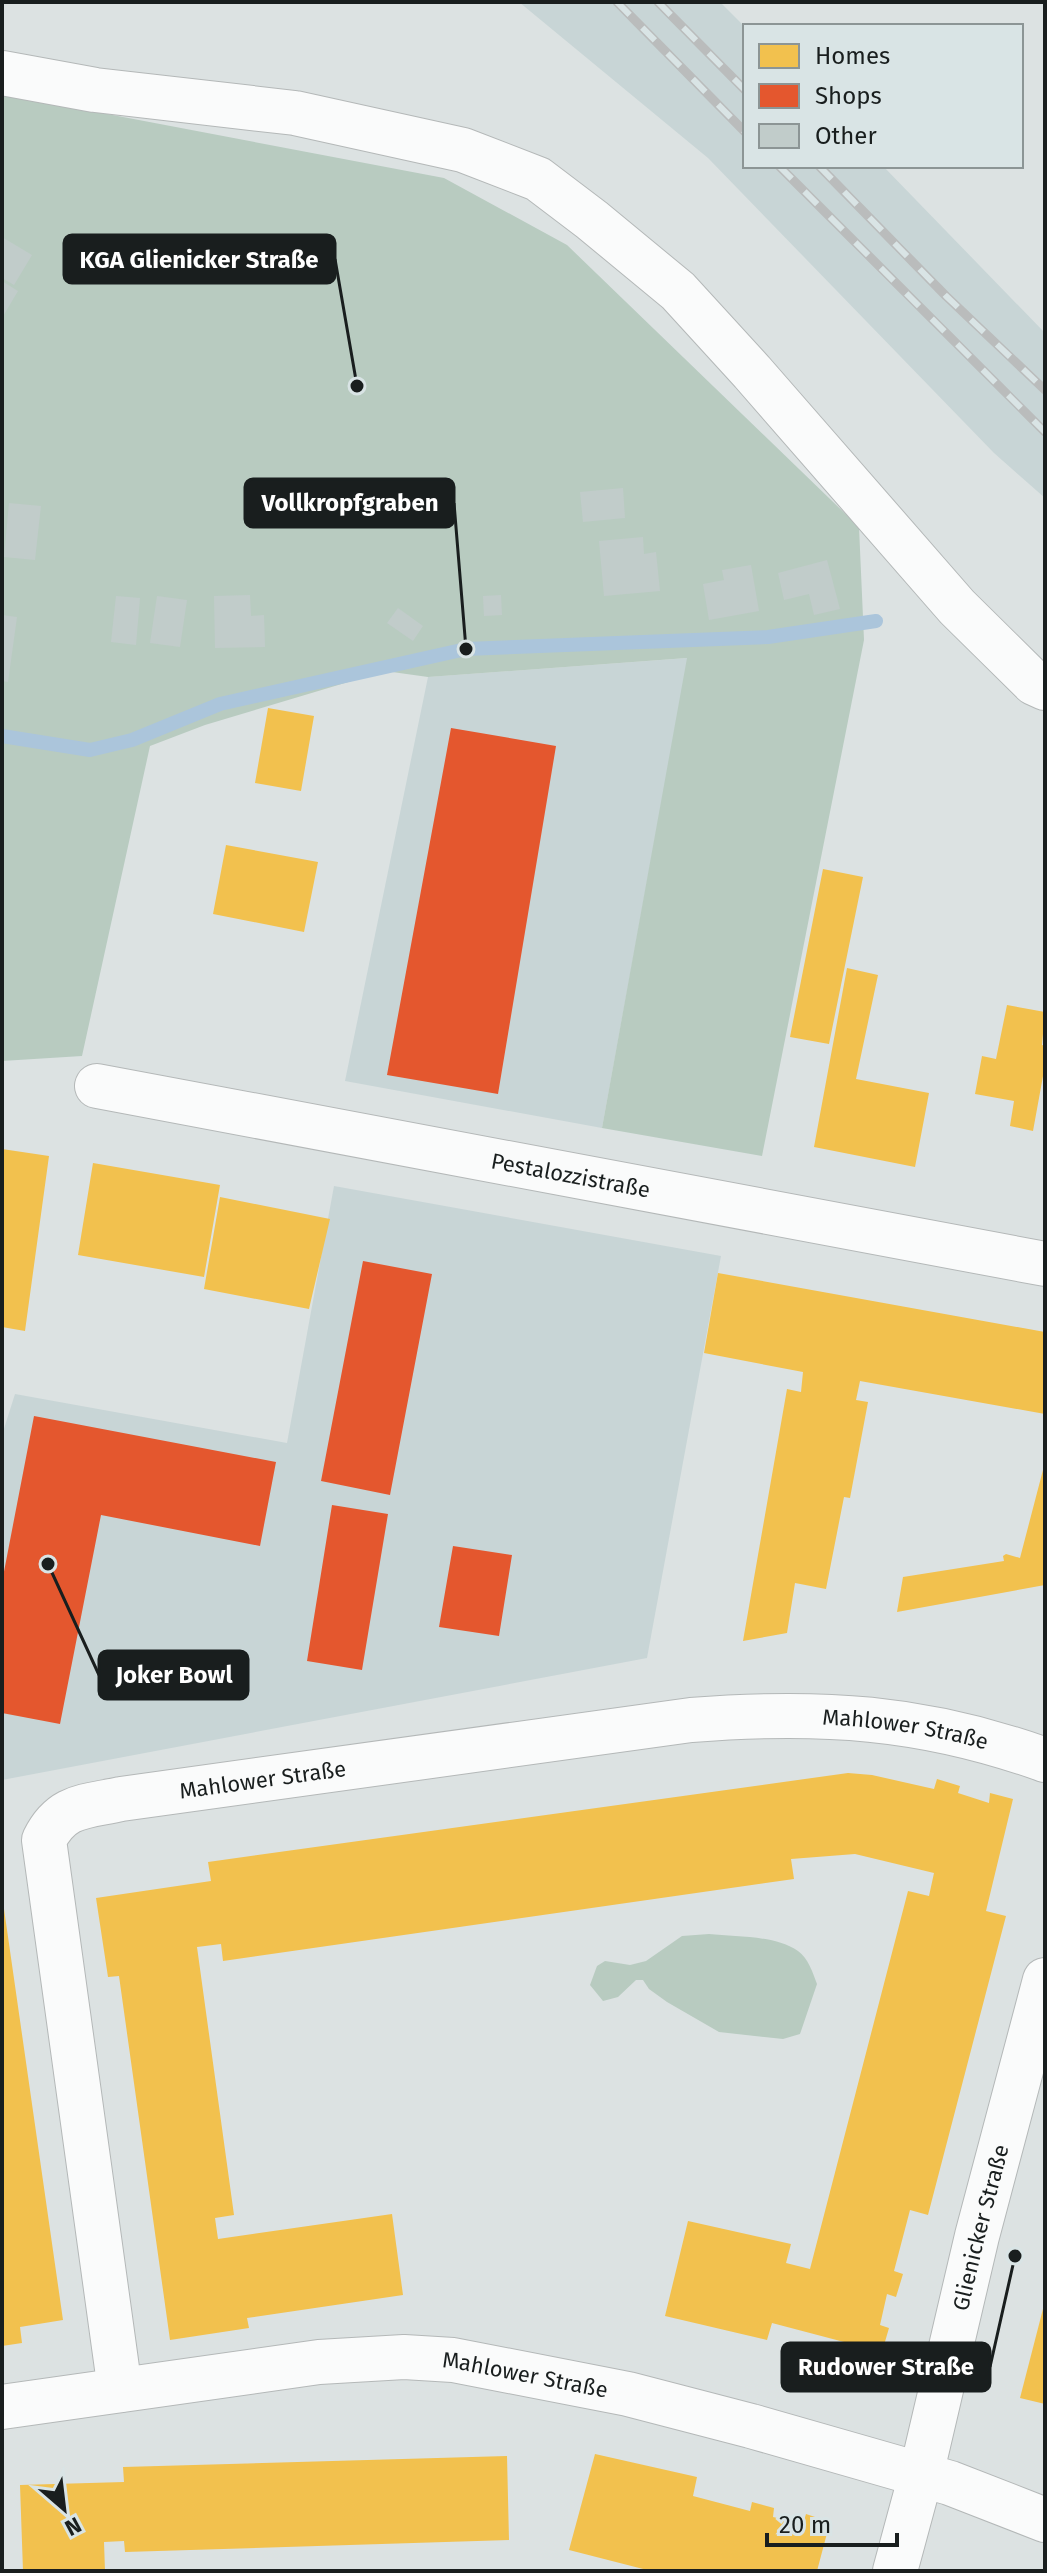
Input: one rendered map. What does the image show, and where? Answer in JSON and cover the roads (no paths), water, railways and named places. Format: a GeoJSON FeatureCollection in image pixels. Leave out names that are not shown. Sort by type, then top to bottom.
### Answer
{"type":"FeatureCollection","features":[{"type":"Feature","properties":{"kind":"street"},"geometry":{"type":"LineString","coordinates":[[2,73],[95,90],[295,113],[463,150],[538,179],[678,291],[957,607],[1034,683],[1045,688]]}},
{"type":"Feature","properties":{"kind":"street","name":"Pestalozzistraße"},"geometry":{"type":"LineString","coordinates":[[97,1086],[1045,1264]]}},
{"type":"Feature","properties":{"kind":"street","name":"Mahlower Straße"},"geometry":{"type":"LineString","coordinates":[[120,2390],[44,1840],[52,1823],[67,1810],[121,1799],[675,1722],[762,1714],[831,1715],[901,1721],[1045,1760]]}},
{"type":"Feature","properties":{"kind":"street","name":"Glienicker Straße"},"geometry":{"type":"LineString","coordinates":[[895,2571],[921,2475],[977,2236],[1045,1980]]}},
{"type":"Feature","properties":{"kind":"street","name":"Mahlower Straße"},"geometry":{"type":"LineString","coordinates":[[2,2407],[319,2362],[404,2357],[453,2360],[628,2394],[921,2475],[1045,2520]]}},
{"type":"Feature","properties":{"kind":"waterway"},"geometry":{"type":"LineString","coordinates":[[2,736],[90,750],[132,740],[220,704],[466,649],[768,637],[876,621]]}},
{"type":"Feature","properties":{"kind":"railway"},"geometry":{"type":"LineString","coordinates":[[617,2],[743,130]]}},
{"type":"Feature","properties":{"kind":"railway"},"geometry":{"type":"LineString","coordinates":[[658,2],[743,88]]}},
{"type":"Feature","properties":{"kind":"railway"},"geometry":{"type":"LineString","coordinates":[[781,168],[1045,432]]}},
{"type":"Feature","properties":{"kind":"railway"},"geometry":{"type":"LineString","coordinates":[[821,168],[946,296],[1045,390]]}},
{"type":"Feature","properties":{"kind":"place","name":"KGA Glienicker Straße"},"geometry":{"type":"Point","coordinates":[357,386]}},
{"type":"Feature","properties":{"kind":"place","name":"Vollkropfgraben"},"geometry":{"type":"Point","coordinates":[466,649]}},
{"type":"Feature","properties":{"kind":"place","name":"Joker Bowl"},"geometry":{"type":"Point","coordinates":[48,1564]}},
{"type":"Feature","properties":{"kind":"place","name":"Rudower Straße"},"geometry":{"type":"Point","coordinates":[1015,2256]}}]}
